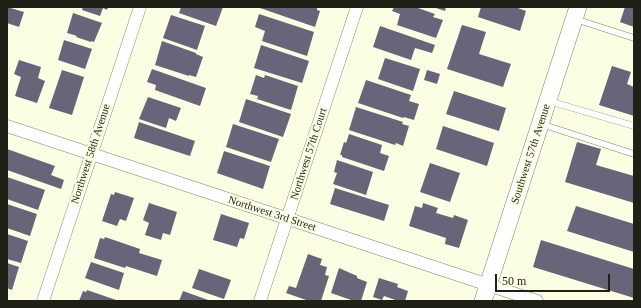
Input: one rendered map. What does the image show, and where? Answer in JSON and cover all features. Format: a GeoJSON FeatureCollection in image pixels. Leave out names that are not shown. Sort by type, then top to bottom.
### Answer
{"type":"FeatureCollection","features":[{"type":"Feature","properties":{"kind":"main road","name":"Southwest 57th Avenue"},"geometry":{"type":"LineString","coordinates":[[486,293],[576,13]]}},
{"type":"Feature","properties":{"kind":"street","name":"Northwest 58th Avenue"},"geometry":{"type":"LineString","coordinates":[[43,301],[140,7]]}},
{"type":"Feature","properties":{"kind":"street","name":"Northwest 57th Court"},"geometry":{"type":"LineString","coordinates":[[260,301],[357,7]]}},
{"type":"Feature","properties":{"kind":"street","name":"Northwest 3rd Street"},"geometry":{"type":"LineString","coordinates":[[7,126],[288,219],[486,293],[537,301]]}},
{"type":"Feature","properties":{"kind":"lane"},"geometry":{"type":"LineString","coordinates":[[576,13],[634,38]]}},
{"type":"Feature","properties":{"kind":"lane"},"geometry":{"type":"LineString","coordinates":[[548,100],[634,126]]}},
{"type":"Feature","properties":{"kind":"lane"},"geometry":{"type":"LineString","coordinates":[[541,124],[634,154]]}},
{"type":"Feature","properties":{"kind":"building"},"geometry":{"type":"Polygon","coordinates":[[[7,7],[24,12],[19,27],[7,23],[7,7]]]}},
{"type":"Feature","properties":{"kind":"building"},"geometry":{"type":"Polygon","coordinates":[[[83,7],[108,7],[107,10],[103,8],[100,16],[82,10],[83,7]]]}},
{"type":"Feature","properties":{"kind":"building"},"geometry":{"type":"Polygon","coordinates":[[[181,7],[223,7],[216,26],[179,13],[181,7]]]}},
{"type":"Feature","properties":{"kind":"building"},"geometry":{"type":"Polygon","coordinates":[[[257,7],[317,7],[317,10],[320,11],[315,27],[257,7]]]}},
{"type":"Feature","properties":{"kind":"building"},"geometry":{"type":"Polygon","coordinates":[[[394,7],[415,7],[435,14],[433,17],[443,20],[436,38],[397,25],[400,14],[392,11],[394,7]]]}},
{"type":"Feature","properties":{"kind":"building"},"geometry":{"type":"Polygon","coordinates":[[[433,7],[446,7],[445,11],[433,7]]]}},
{"type":"Feature","properties":{"kind":"building"},"geometry":{"type":"Polygon","coordinates":[[[481,7],[515,7],[526,11],[520,31],[478,17],[481,7]]]}},
{"type":"Feature","properties":{"kind":"building"},"geometry":{"type":"Polygon","coordinates":[[[625,7],[634,7],[634,27],[620,22],[625,7]]]}},
{"type":"Feature","properties":{"kind":"building"},"geometry":{"type":"Polygon","coordinates":[[[73,13],[102,23],[94,42],[67,33],[73,13]]]}},
{"type":"Feature","properties":{"kind":"building"},"geometry":{"type":"Polygon","coordinates":[[[259,14],[314,32],[307,56],[262,41],[265,31],[255,27],[259,14]]]}},
{"type":"Feature","properties":{"kind":"building"},"geometry":{"type":"Polygon","coordinates":[[[171,15],[205,26],[197,50],[163,38],[171,15]]]}},
{"type":"Feature","properties":{"kind":"building"},"geometry":{"type":"Polygon","coordinates":[[[462,25],[486,32],[479,54],[511,64],[503,87],[447,69],[462,25]]]}},
{"type":"Feature","properties":{"kind":"building"},"geometry":{"type":"Polygon","coordinates":[[[380,26],[435,45],[432,53],[415,48],[411,60],[373,47],[380,26]]]}},
{"type":"Feature","properties":{"kind":"building"},"geometry":{"type":"Polygon","coordinates":[[[64,40],[92,49],[85,69],[58,60],[64,40]]]}},
{"type":"Feature","properties":{"kind":"building"},"geometry":{"type":"Polygon","coordinates":[[[162,41],[203,57],[196,77],[155,65],[162,41]]]}},
{"type":"Feature","properties":{"kind":"building"},"geometry":{"type":"Polygon","coordinates":[[[261,45],[309,61],[302,83],[254,68],[261,45]]]}},
{"type":"Feature","properties":{"kind":"building"},"geometry":{"type":"Polygon","coordinates":[[[385,58],[420,69],[413,91],[378,79],[385,58]]]}},
{"type":"Feature","properties":{"kind":"building"},"geometry":{"type":"Polygon","coordinates":[[[19,60],[41,67],[38,78],[45,81],[37,103],[15,96],[21,77],[14,74],[19,60]]]}},
{"type":"Feature","properties":{"kind":"building"},"geometry":{"type":"Polygon","coordinates":[[[612,66],[631,72],[627,84],[634,87],[634,116],[599,105],[612,66]]]}},
{"type":"Feature","properties":{"kind":"building"},"geometry":{"type":"Polygon","coordinates":[[[152,69],[206,88],[200,106],[155,90],[156,85],[147,82],[152,69]]]}},
{"type":"Feature","properties":{"kind":"building"},"geometry":{"type":"Polygon","coordinates":[[[62,70],[84,77],[72,115],[49,108],[62,70]]]}},
{"type":"Feature","properties":{"kind":"building"},"geometry":{"type":"Polygon","coordinates":[[[427,70],[440,74],[437,84],[424,80],[427,70]]]}},
{"type":"Feature","properties":{"kind":"building"},"geometry":{"type":"Polygon","coordinates":[[[256,75],[264,78],[265,75],[298,86],[291,110],[257,99],[258,96],[250,94],[256,75]]]}},
{"type":"Feature","properties":{"kind":"building"},"geometry":{"type":"Polygon","coordinates":[[[366,80],[411,95],[409,101],[419,104],[414,120],[403,118],[358,103],[366,80]]]}},
{"type":"Feature","properties":{"kind":"building"},"geometry":{"type":"Polygon","coordinates":[[[454,91],[506,108],[499,131],[446,114],[454,91]]]}},
{"type":"Feature","properties":{"kind":"building"},"geometry":{"type":"Polygon","coordinates":[[[148,97],[181,108],[176,121],[169,118],[166,128],[139,119],[148,97]]]}},
{"type":"Feature","properties":{"kind":"building"},"geometry":{"type":"Polygon","coordinates":[[[246,99],[291,114],[283,137],[239,122],[246,99]]]}},
{"type":"Feature","properties":{"kind":"building"},"geometry":{"type":"Polygon","coordinates":[[[356,107],[403,122],[402,124],[409,126],[403,146],[396,143],[395,145],[349,130],[356,107]]]}},
{"type":"Feature","properties":{"kind":"building"},"geometry":{"type":"Polygon","coordinates":[[[139,122],[195,141],[190,156],[134,138],[139,122]]]}},
{"type":"Feature","properties":{"kind":"building"},"geometry":{"type":"Polygon","coordinates":[[[233,124],[279,139],[271,162],[226,147],[233,124]]]}},
{"type":"Feature","properties":{"kind":"building"},"geometry":{"type":"Polygon","coordinates":[[[443,126],[494,143],[487,166],[436,149],[443,126]]]}},
{"type":"Feature","properties":{"kind":"building"},"geometry":{"type":"Polygon","coordinates":[[[349,134],[382,145],[380,153],[389,156],[384,171],[340,155],[344,142],[346,143],[349,134]]]}},
{"type":"Feature","properties":{"kind":"building"},"geometry":{"type":"Polygon","coordinates":[[[577,142],[601,149],[596,165],[634,176],[634,203],[565,182],[577,142]]]}},
{"type":"Feature","properties":{"kind":"building"},"geometry":{"type":"Polygon","coordinates":[[[7,149],[55,166],[51,175],[64,180],[61,189],[7,170],[7,149]]]}},
{"type":"Feature","properties":{"kind":"building"},"geometry":{"type":"Polygon","coordinates":[[[224,151],[270,166],[263,189],[217,173],[224,151]]]}},
{"type":"Feature","properties":{"kind":"building"},"geometry":{"type":"Polygon","coordinates":[[[337,160],[373,172],[366,195],[333,184],[337,173],[334,172],[337,160]]]}},
{"type":"Feature","properties":{"kind":"building"},"geometry":{"type":"Polygon","coordinates":[[[430,163],[460,173],[450,202],[420,192],[430,163]]]}},
{"type":"Feature","properties":{"kind":"building"},"geometry":{"type":"Polygon","coordinates":[[[7,177],[45,190],[38,210],[7,199],[7,177]]]}},
{"type":"Feature","properties":{"kind":"building"},"geometry":{"type":"Polygon","coordinates":[[[335,188],[389,205],[384,221],[330,204],[335,188]]]}},
{"type":"Feature","properties":{"kind":"building"},"geometry":{"type":"Polygon","coordinates":[[[115,192],[134,198],[126,221],[120,219],[117,226],[102,221],[111,194],[114,195],[115,192]]]}},
{"type":"Feature","properties":{"kind":"building"},"geometry":{"type":"Polygon","coordinates":[[[149,203],[177,212],[170,235],[163,233],[161,240],[145,235],[149,223],[143,220],[149,203]]]}},
{"type":"Feature","properties":{"kind":"building"},"geometry":{"type":"Polygon","coordinates":[[[423,203],[438,208],[436,213],[453,218],[454,215],[468,220],[459,248],[445,244],[446,238],[409,226],[415,206],[422,208],[423,203]]]}},
{"type":"Feature","properties":{"kind":"building"},"geometry":{"type":"Polygon","coordinates":[[[7,204],[37,214],[30,236],[7,228],[7,204]]]}},
{"type":"Feature","properties":{"kind":"building"},"geometry":{"type":"Polygon","coordinates":[[[576,206],[634,224],[634,252],[567,231],[576,206]]]}},
{"type":"Feature","properties":{"kind":"building"},"geometry":{"type":"Polygon","coordinates":[[[221,214],[249,223],[244,239],[240,238],[237,247],[213,240],[221,214]]]}},
{"type":"Feature","properties":{"kind":"building"},"geometry":{"type":"Polygon","coordinates":[[[7,234],[28,241],[21,263],[7,259],[7,234]]]}},
{"type":"Feature","properties":{"kind":"building"},"geometry":{"type":"Polygon","coordinates":[[[105,237],[140,249],[139,253],[162,260],[157,276],[94,258],[100,238],[104,239],[105,237]]]}},
{"type":"Feature","properties":{"kind":"building"},"geometry":{"type":"Polygon","coordinates":[[[541,240],[634,269],[634,298],[533,267],[541,240]]]}},
{"type":"Feature","properties":{"kind":"building"},"geometry":{"type":"Polygon","coordinates":[[[308,254],[322,259],[320,265],[327,267],[325,275],[329,276],[321,301],[309,301],[286,293],[289,286],[296,288],[308,254]]]}},
{"type":"Feature","properties":{"kind":"building"},"geometry":{"type":"Polygon","coordinates":[[[91,262],[124,273],[119,290],[85,278],[91,262]]]}},
{"type":"Feature","properties":{"kind":"building"},"geometry":{"type":"Polygon","coordinates":[[[7,263],[19,267],[12,290],[7,288],[7,263]]]}},
{"type":"Feature","properties":{"kind":"building"},"geometry":{"type":"Polygon","coordinates":[[[339,268],[367,282],[361,301],[354,301],[331,293],[339,268]]]}},
{"type":"Feature","properties":{"kind":"building"},"geometry":{"type":"Polygon","coordinates":[[[199,269],[231,280],[224,299],[192,288],[199,269]]]}},
{"type":"Feature","properties":{"kind":"building"},"geometry":{"type":"Polygon","coordinates":[[[379,278],[398,284],[397,287],[408,291],[405,301],[398,301],[384,296],[382,300],[373,297],[379,278]]]}},
{"type":"Feature","properties":{"kind":"building"},"geometry":{"type":"Polygon","coordinates":[[[87,290],[119,301],[79,301],[83,291],[86,292],[87,290]]]}},
{"type":"Feature","properties":{"kind":"building"},"geometry":{"type":"Polygon","coordinates":[[[183,291],[211,301],[179,301],[183,291]]]}}]}
